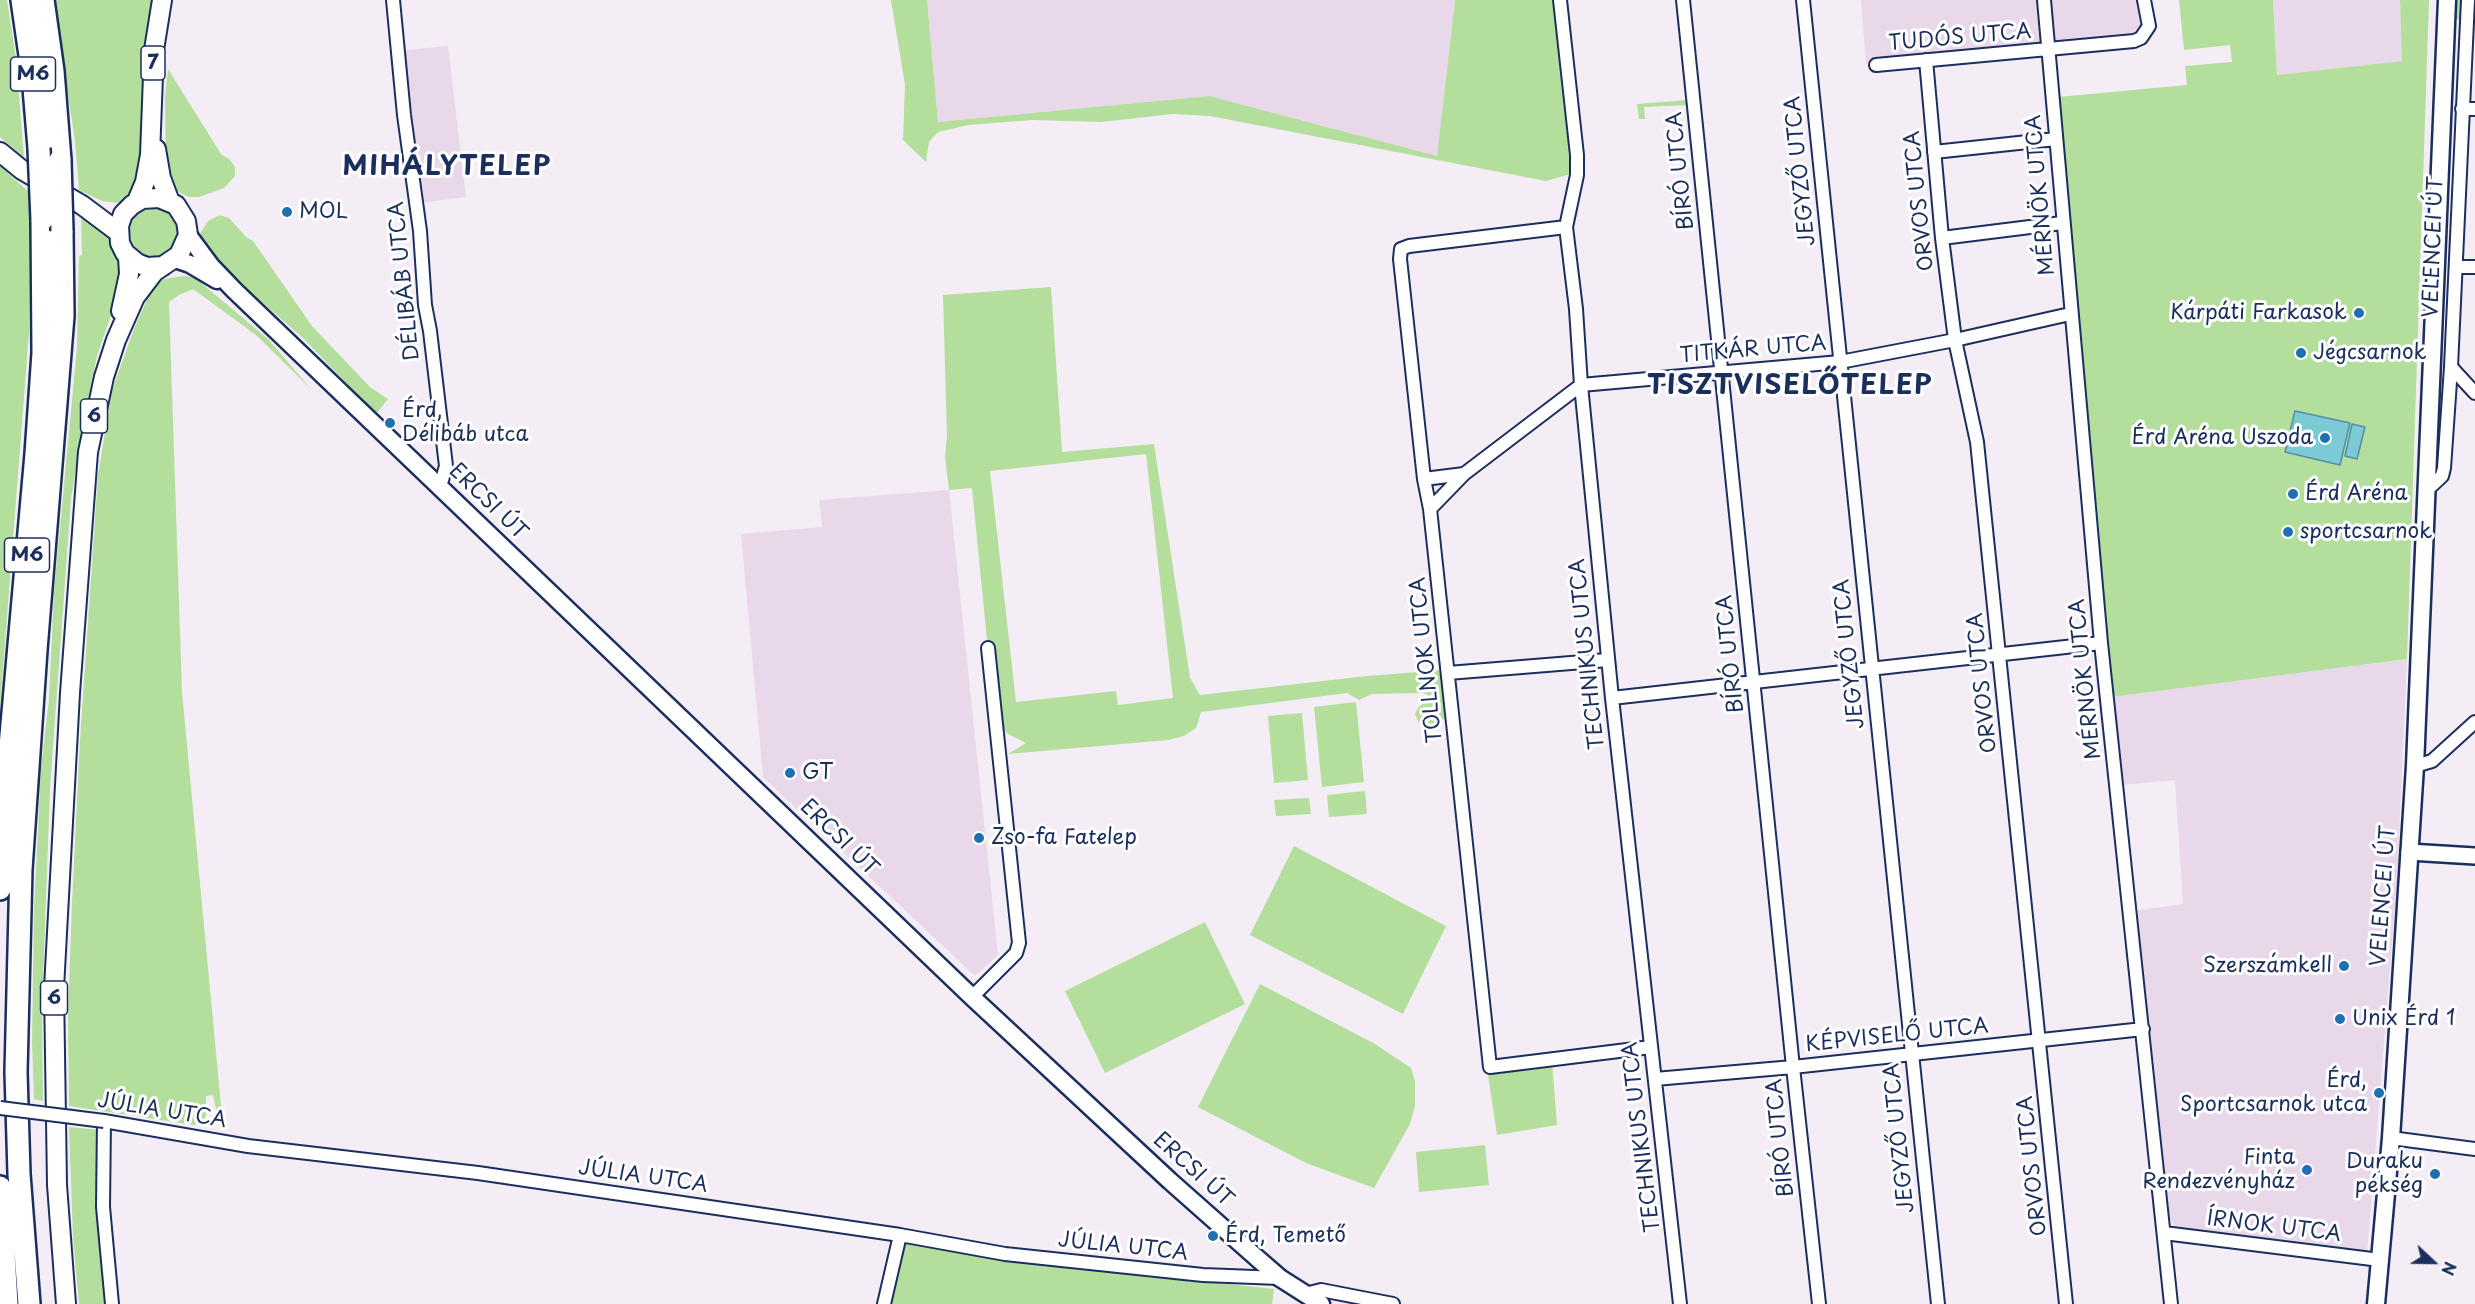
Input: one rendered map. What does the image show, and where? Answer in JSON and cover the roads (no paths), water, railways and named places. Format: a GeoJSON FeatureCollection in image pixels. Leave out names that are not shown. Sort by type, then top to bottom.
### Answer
{"type":"FeatureCollection","features":[{"type":"Feature","properties":{"kind":"highway","name":"M6"},"geometry":{"type":"LineString","coordinates":[[0,889],[5,803],[43,353],[39,148],[33,76],[22,0]]}},
{"type":"Feature","properties":{"kind":"highway","name":"M6"},"geometry":{"type":"LineString","coordinates":[[29,1304],[20,1186],[16,1072],[21,869],[36,650],[63,328],[60,160],[53,71],[43,0]]}},
{"type":"Feature","properties":{"kind":"highway"},"geometry":{"type":"LineString","coordinates":[[0,1187],[7,1304]]}},
{"type":"Feature","properties":{"kind":"main road","name":"7"},"geometry":{"type":"LineString","coordinates":[[132,205],[145,182],[152,128],[154,50],[162,0]]}},
{"type":"Feature","properties":{"kind":"main road","name":"VELENCEI ÚT"},"geometry":{"type":"LineString","coordinates":[[2376,1304],[2391,1138],[2415,766],[2447,0]]}},
{"type":"Feature","properties":{"kind":"main road","name":"7"},"geometry":{"type":"LineString","coordinates":[[152,128],[161,178],[170,202]]}},
{"type":"Feature","properties":{"kind":"main road"},"geometry":{"type":"LineString","coordinates":[[0,152],[22,170],[81,205],[118,232],[120,220],[132,205]]}},
{"type":"Feature","properties":{"kind":"main road"},"geometry":{"type":"LineString","coordinates":[[81,205],[110,210],[154,197],[170,202],[184,215],[188,235]]}},
{"type":"Feature","properties":{"kind":"main road","name":"6"},"geometry":{"type":"LineString","coordinates":[[116,340],[127,288],[128,257],[122,248],[118,232]]}},
{"type":"Feature","properties":{"kind":"main road","name":"ERCSI ÚT"},"geometry":{"type":"LineString","coordinates":[[188,235],[211,266],[234,290],[972,997],[1170,1181],[1281,1278],[1305,1294],[1325,1298]]}},
{"type":"Feature","properties":{"kind":"main road","name":"6"},"geometry":{"type":"LineString","coordinates":[[66,1304],[57,1185],[54,988],[58,876],[88,452],[104,377],[116,340],[135,297],[147,279],[183,251],[188,235]]}},
{"type":"Feature","properties":{"kind":"main road"},"geometry":{"type":"LineString","coordinates":[[128,257],[147,267],[169,262]]}},
{"type":"Feature","properties":{"kind":"main road","name":"ERCSI ÚT"},"geometry":{"type":"LineString","coordinates":[[169,262],[190,264],[234,290]]}},
{"type":"Feature","properties":{"kind":"street","name":"DÉLIBÁB UTCA"},"geometry":{"type":"LineString","coordinates":[[393,0],[404,115],[420,231],[425,304],[446,466],[438,485]]}},
{"type":"Feature","properties":{"kind":"street","name":"TECHNIKUS UTCA"},"geometry":{"type":"LineString","coordinates":[[1560,0],[1577,155],[1577,175],[1566,227],[1576,309],[1581,385],[1612,698],[1680,1304]]}},
{"type":"Feature","properties":{"kind":"street","name":"BÍRÓ UTCA"},"geometry":{"type":"LineString","coordinates":[[1683,0],[1819,1304]]}},
{"type":"Feature","properties":{"kind":"street","name":"JEGYZŐ UTCA"},"geometry":{"type":"LineString","coordinates":[[1803,0],[1938,1304]]}},
{"type":"Feature","properties":{"kind":"street","name":"MÉRNÖK UTCA"},"geometry":{"type":"LineString","coordinates":[[2044,0],[2070,314],[2101,643],[2171,1304]]}},
{"type":"Feature","properties":{"kind":"street"},"geometry":{"type":"LineString","coordinates":[[2048,50],[2134,41],[2141,38],[2149,26],[2144,0]]}},
{"type":"Feature","properties":{"kind":"street","name":"VELENCEI ÚT"},"geometry":{"type":"LineString","coordinates":[[2427,490],[2438,480],[2444,468],[2451,368],[2468,0]]}},
{"type":"Feature","properties":{"kind":"street","name":"TUDÓS UTCA"},"geometry":{"type":"LineString","coordinates":[[1876,64],[2048,50]]}},
{"type":"Feature","properties":{"kind":"street","name":"ORVOS UTCA"},"geometry":{"type":"LineString","coordinates":[[1926,60],[1942,238],[1955,340],[1977,442],[2066,1304]]}},
{"type":"Feature","properties":{"kind":"street"},"geometry":{"type":"LineString","coordinates":[[2462,109],[2475,109]]}},
{"type":"Feature","properties":{"kind":"street"},"geometry":{"type":"LineString","coordinates":[[1934,152],[2056,139]]}},
{"type":"Feature","properties":{"kind":"street"},"geometry":{"type":"LineString","coordinates":[[1942,238],[2062,223]]}},
{"type":"Feature","properties":{"kind":"street","name":"TOLLNOK UTCA"},"geometry":{"type":"LineString","coordinates":[[1566,227],[1409,246],[1401,249],[1400,260],[1424,479],[1430,509],[1490,1067],[1651,1047]]}},
{"type":"Feature","properties":{"kind":"street"},"geometry":{"type":"LineString","coordinates":[[2456,267],[2475,267]]}},
{"type":"Feature","properties":{"kind":"street","name":"TITKÁR UTCA"},"geometry":{"type":"LineString","coordinates":[[1581,385],[1840,362],[1955,340],[2070,314]]}},
{"type":"Feature","properties":{"kind":"street"},"geometry":{"type":"LineString","coordinates":[[2451,368],[2475,393]]}},
{"type":"Feature","properties":{"kind":"street"},"geometry":{"type":"LineString","coordinates":[[1430,509],[1464,474],[1581,385]]}},
{"type":"Feature","properties":{"kind":"street"},"geometry":{"type":"LineString","coordinates":[[1424,479],[1464,474]]}},
{"type":"Feature","properties":{"kind":"street"},"geometry":{"type":"LineString","coordinates":[[1612,698],[2101,643]]}},
{"type":"Feature","properties":{"kind":"street"},"geometry":{"type":"LineString","coordinates":[[972,997],[1016,953],[1019,943],[988,648]]}},
{"type":"Feature","properties":{"kind":"street"},"geometry":{"type":"LineString","coordinates":[[1448,673],[1608,660]]}},
{"type":"Feature","properties":{"kind":"street"},"geometry":{"type":"LineString","coordinates":[[2415,766],[2433,761],[2475,722]]}},
{"type":"Feature","properties":{"kind":"street"},"geometry":{"type":"LineString","coordinates":[[2409,852],[2475,856]]}},
{"type":"Feature","properties":{"kind":"street","name":"KÉPVISELŐ UTCA"},"geometry":{"type":"LineString","coordinates":[[1655,1079],[1793,1067],[2143,1029]]}},
{"type":"Feature","properties":{"kind":"street","name":"JÚLIA UTCA"},"geometry":{"type":"LineString","coordinates":[[0,1108],[104,1121],[248,1146],[478,1173],[900,1235],[1005,1254],[1203,1275],[1281,1278]]}},
{"type":"Feature","properties":{"kind":"street"},"geometry":{"type":"LineString","coordinates":[[104,1121],[103,1208],[112,1304]]}},
{"type":"Feature","properties":{"kind":"street"},"geometry":{"type":"LineString","coordinates":[[2391,1138],[2475,1149]]}},
{"type":"Feature","properties":{"kind":"street","name":"ÍRNOK UTCA"},"geometry":{"type":"LineString","coordinates":[[2164,1233],[2380,1260]]}},
{"type":"Feature","properties":{"kind":"street"},"geometry":{"type":"LineString","coordinates":[[884,1304],[900,1235]]}},
{"type":"Feature","properties":{"kind":"street"},"geometry":{"type":"LineString","coordinates":[[1325,1298],[1393,1304]]}},
{"type":"Feature","properties":{"kind":"water"},"geometry":{"type":"Polygon","coordinates":[[[2295,411],[2350,423],[2340,465],[2285,452],[2295,411]]]}},
{"type":"Feature","properties":{"kind":"water"},"geometry":{"type":"Polygon","coordinates":[[[2352,424],[2365,427],[2357,459],[2345,456],[2352,424]]]}},
{"type":"Feature","properties":{"kind":"place","name":"MOL"},"geometry":{"type":"Point","coordinates":[287,212]}},
{"type":"Feature","properties":{"kind":"place","name":"Kárpáti Farkasok"},"geometry":{"type":"Point","coordinates":[2359,313]}},
{"type":"Feature","properties":{"kind":"place","name":"Jégcsarnok"},"geometry":{"type":"Point","coordinates":[2301,353]}},
{"type":"Feature","properties":{"kind":"place","name":"Érd, Délibáb utca"},"geometry":{"type":"Point","coordinates":[390,423]}},
{"type":"Feature","properties":{"kind":"place","name":"Érd Aréna Uszoda"},"geometry":{"type":"Point","coordinates":[2325,438]}},
{"type":"Feature","properties":{"kind":"place","name":"Érd Aréna"},"geometry":{"type":"Point","coordinates":[2293,494]}},
{"type":"Feature","properties":{"kind":"place","name":"sportcsarnok"},"geometry":{"type":"Point","coordinates":[2288,532]}},
{"type":"Feature","properties":{"kind":"place","name":"GT"},"geometry":{"type":"Point","coordinates":[790,773]}},
{"type":"Feature","properties":{"kind":"place","name":"Zso-fa Fatelep"},"geometry":{"type":"Point","coordinates":[979,838]}},
{"type":"Feature","properties":{"kind":"place","name":"Szerszámkell"},"geometry":{"type":"Point","coordinates":[2344,966]}},
{"type":"Feature","properties":{"kind":"place","name":"Unix Érd 1"},"geometry":{"type":"Point","coordinates":[2340,1019]}},
{"type":"Feature","properties":{"kind":"place","name":"Érd, Sportcsarnok utca"},"geometry":{"type":"Point","coordinates":[2379,1093]}},
{"type":"Feature","properties":{"kind":"place","name":"Finta Rendezvényház"},"geometry":{"type":"Point","coordinates":[2307,1170]}},
{"type":"Feature","properties":{"kind":"place","name":"Duraku pékség"},"geometry":{"type":"Point","coordinates":[2435,1174]}},
{"type":"Feature","properties":{"kind":"place","name":"Érd, Temető"},"geometry":{"type":"Point","coordinates":[1213,1236]}},
{"type":"Feature","properties":{"kind":"district","name":"MIHÁLYTELEP"},"geometry":{"type":"Point","coordinates":[447,168]}},
{"type":"Feature","properties":{"kind":"district","name":"TISZTVISELŐTELEP"},"geometry":{"type":"Point","coordinates":[1790,387]}}]}
